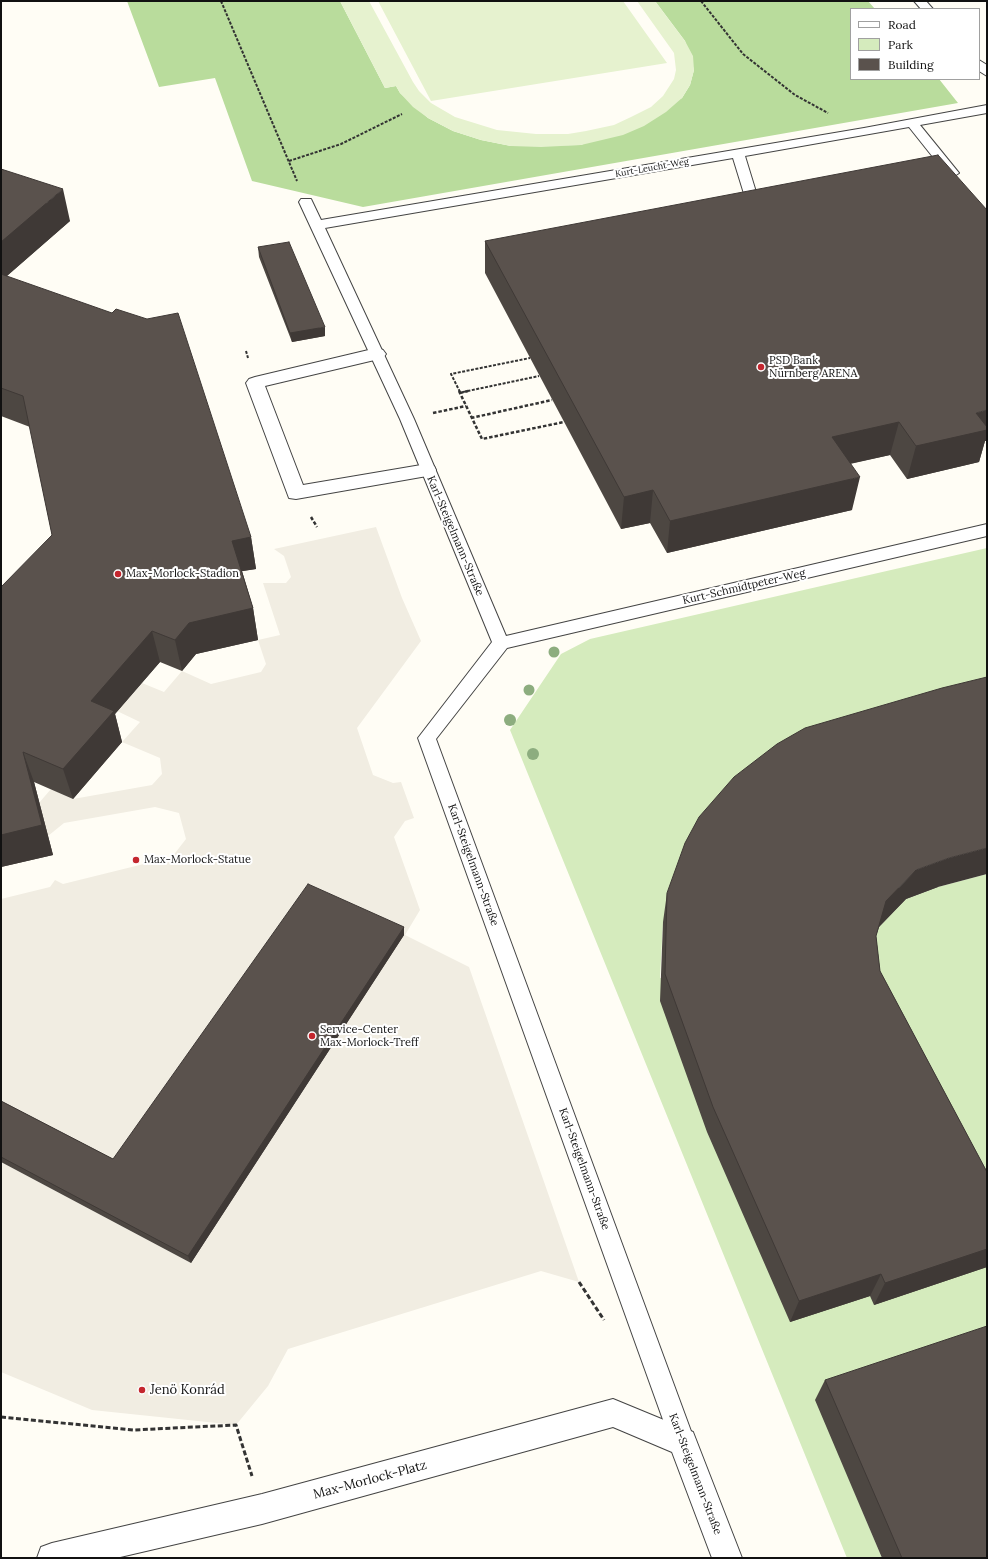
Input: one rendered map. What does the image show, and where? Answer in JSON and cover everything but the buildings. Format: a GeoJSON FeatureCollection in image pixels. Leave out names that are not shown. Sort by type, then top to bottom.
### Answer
{"type":"FeatureCollection","features":[{"type":"Feature","properties":{"kind":"street"},"geometry":{"type":"LineString","coordinates":[[377,354],[255,383],[296,493],[426,470]]}},
{"type":"Feature","properties":{"kind":"street","name":"Max-Morlock-Platz"},"geometry":{"type":"LineString","coordinates":[[52,1558],[262,1509],[613,1413],[683,1442]]}},
{"type":"Feature","properties":{"kind":"street","name":"Karl-Steigelmann-Straße"},"geometry":{"type":"LineString","coordinates":[[683,1442],[727,1558]]}},
{"type":"Feature","properties":{"kind":"lane","name":"Kurt-Leucht-Weg"},"geometry":{"type":"LineString","coordinates":[[317,225],[738,154],[987,109]]}},
{"type":"Feature","properties":{"kind":"lane"},"geometry":{"type":"LineString","coordinates":[[912,123],[962,183]]}},
{"type":"Feature","properties":{"kind":"lane"},"geometry":{"type":"LineString","coordinates":[[738,154],[750,194],[764,198],[779,195]]}},
{"type":"Feature","properties":{"kind":"lane"},"geometry":{"type":"LineString","coordinates":[[931,168],[946,165]]}},
{"type":"Feature","properties":{"kind":"lane","name":"Karl-Steigelmann-Straße"},"geometry":{"type":"LineString","coordinates":[[306,202],[407,419],[426,470],[501,643],[427,738],[683,1442]]}},
{"type":"Feature","properties":{"kind":"lane","name":"Kurt-Schmidtpeter-Weg"},"geometry":{"type":"LineString","coordinates":[[501,643],[987,530]]}},
{"type":"Feature","properties":{"kind":"path"},"geometry":{"type":"LineString","coordinates":[[221,1],[306,202]]}},
{"type":"Feature","properties":{"kind":"path"},"geometry":{"type":"LineString","coordinates":[[701,1],[743,54],[795,95],[864,132]]}},
{"type":"Feature","properties":{"kind":"path"},"geometry":{"type":"LineString","coordinates":[[289,161],[341,144],[402,114]]}},
{"type":"Feature","properties":{"kind":"path"},"geometry":{"type":"LineString","coordinates":[[530,358],[451,374],[482,440],[564,422]]}},
{"type":"Feature","properties":{"kind":"path"},"geometry":{"type":"LineString","coordinates":[[460,393],[539,376]]}},
{"type":"Feature","properties":{"kind":"path"},"geometry":{"type":"LineString","coordinates":[[471,418],[552,400]]}},
{"type":"Feature","properties":{"kind":"path"},"geometry":{"type":"LineString","coordinates":[[407,419],[466,406]]}},
{"type":"Feature","properties":{"kind":"path"},"geometry":{"type":"LineString","coordinates":[[1,1417],[133,1430],[236,1425],[262,1509]]}},
{"type":"Feature","properties":{"kind":"green space"},"geometry":{"type":"Polygon","coordinates":[[[127,1],[340,1],[385,88],[396,86],[400,93],[428,118],[453,131],[481,140],[511,146],[581,145],[682,98],[690,85],[694,70],[685,41],[655,1],[868,1],[874,8],[850,8],[850,80],[940,80],[958,103],[363,207],[252,181],[215,78],[159,87],[127,1]]]}},
{"type":"Feature","properties":{"kind":"green space"},"geometry":{"type":"Polygon","coordinates":[[[340,1],[369,1],[413,82],[419,91],[431,103],[455,117],[497,130],[536,134],[568,134],[586,131],[614,125],[651,107],[663,96],[674,79],[676,70],[674,53],[637,1],[655,1],[685,41],[693,56],[694,70],[690,85],[682,98],[666,112],[644,126],[623,135],[581,145],[541,147],[511,146],[481,140],[453,131],[428,118],[413,107],[400,93],[396,86],[385,88],[340,1]]]}},
{"type":"Feature","properties":{"kind":"green space"},"geometry":{"type":"Polygon","coordinates":[[[378,1],[623,1],[667,63],[431,101],[378,1]]]}},
{"type":"Feature","properties":{"kind":"green space"},"geometry":{"type":"Polygon","coordinates":[[[987,548],[987,705],[663,922],[660,978],[736,976],[987,1267],[987,1342],[854,1491],[882,1558],[847,1558],[510,730],[561,654],[590,639],[987,548]]]}},
{"type":"Feature","properties":{"kind":"green space"},"geometry":{"type":"Polygon","coordinates":[[[987,874],[987,1221],[870,999],[877,929],[906,899],[938,887],[987,874]]]}},
{"type":"Feature","properties":{"kind":"shaded area"},"geometry":{"type":"Polygon","coordinates":[[[376,527],[402,598],[421,641],[357,728],[373,775],[393,783],[401,782],[414,818],[405,821],[394,837],[420,910],[405,935],[469,967],[579,1282],[541,1271],[288,1349],[268,1386],[236,1425],[92,1410],[1,1372],[1,1162],[191,1263],[332,1046],[116,1166],[1,1107],[1,899],[50,887],[55,880],[63,884],[172,857],[186,839],[179,813],[155,807],[64,823],[48,836],[1,847],[51,789],[73,799],[152,785],[162,774],[160,758],[122,742],[140,722],[117,711],[142,683],[164,692],[182,671],[211,684],[261,672],[266,664],[258,640],[280,635],[263,583],[286,583],[291,577],[284,556],[274,549],[376,527]]]}},
{"type":"Feature","properties":{"kind":"place","name":"PSD Bank Nürnberg ARENA"},"geometry":{"type":"Point","coordinates":[761,367]}},
{"type":"Feature","properties":{"kind":"place","name":"Max-Morlock-Stadion"},"geometry":{"type":"Point","coordinates":[118,574]}},
{"type":"Feature","properties":{"kind":"place","name":"Max-Morlock-Statue"},"geometry":{"type":"Point","coordinates":[136,860]}},
{"type":"Feature","properties":{"kind":"place","name":"Service-Center Max-Morlock-Treff"},"geometry":{"type":"Point","coordinates":[312,1036]}},
{"type":"Feature","properties":{"kind":"place","name":"Jenö Konrád"},"geometry":{"type":"Point","coordinates":[142,1390]}}]}
